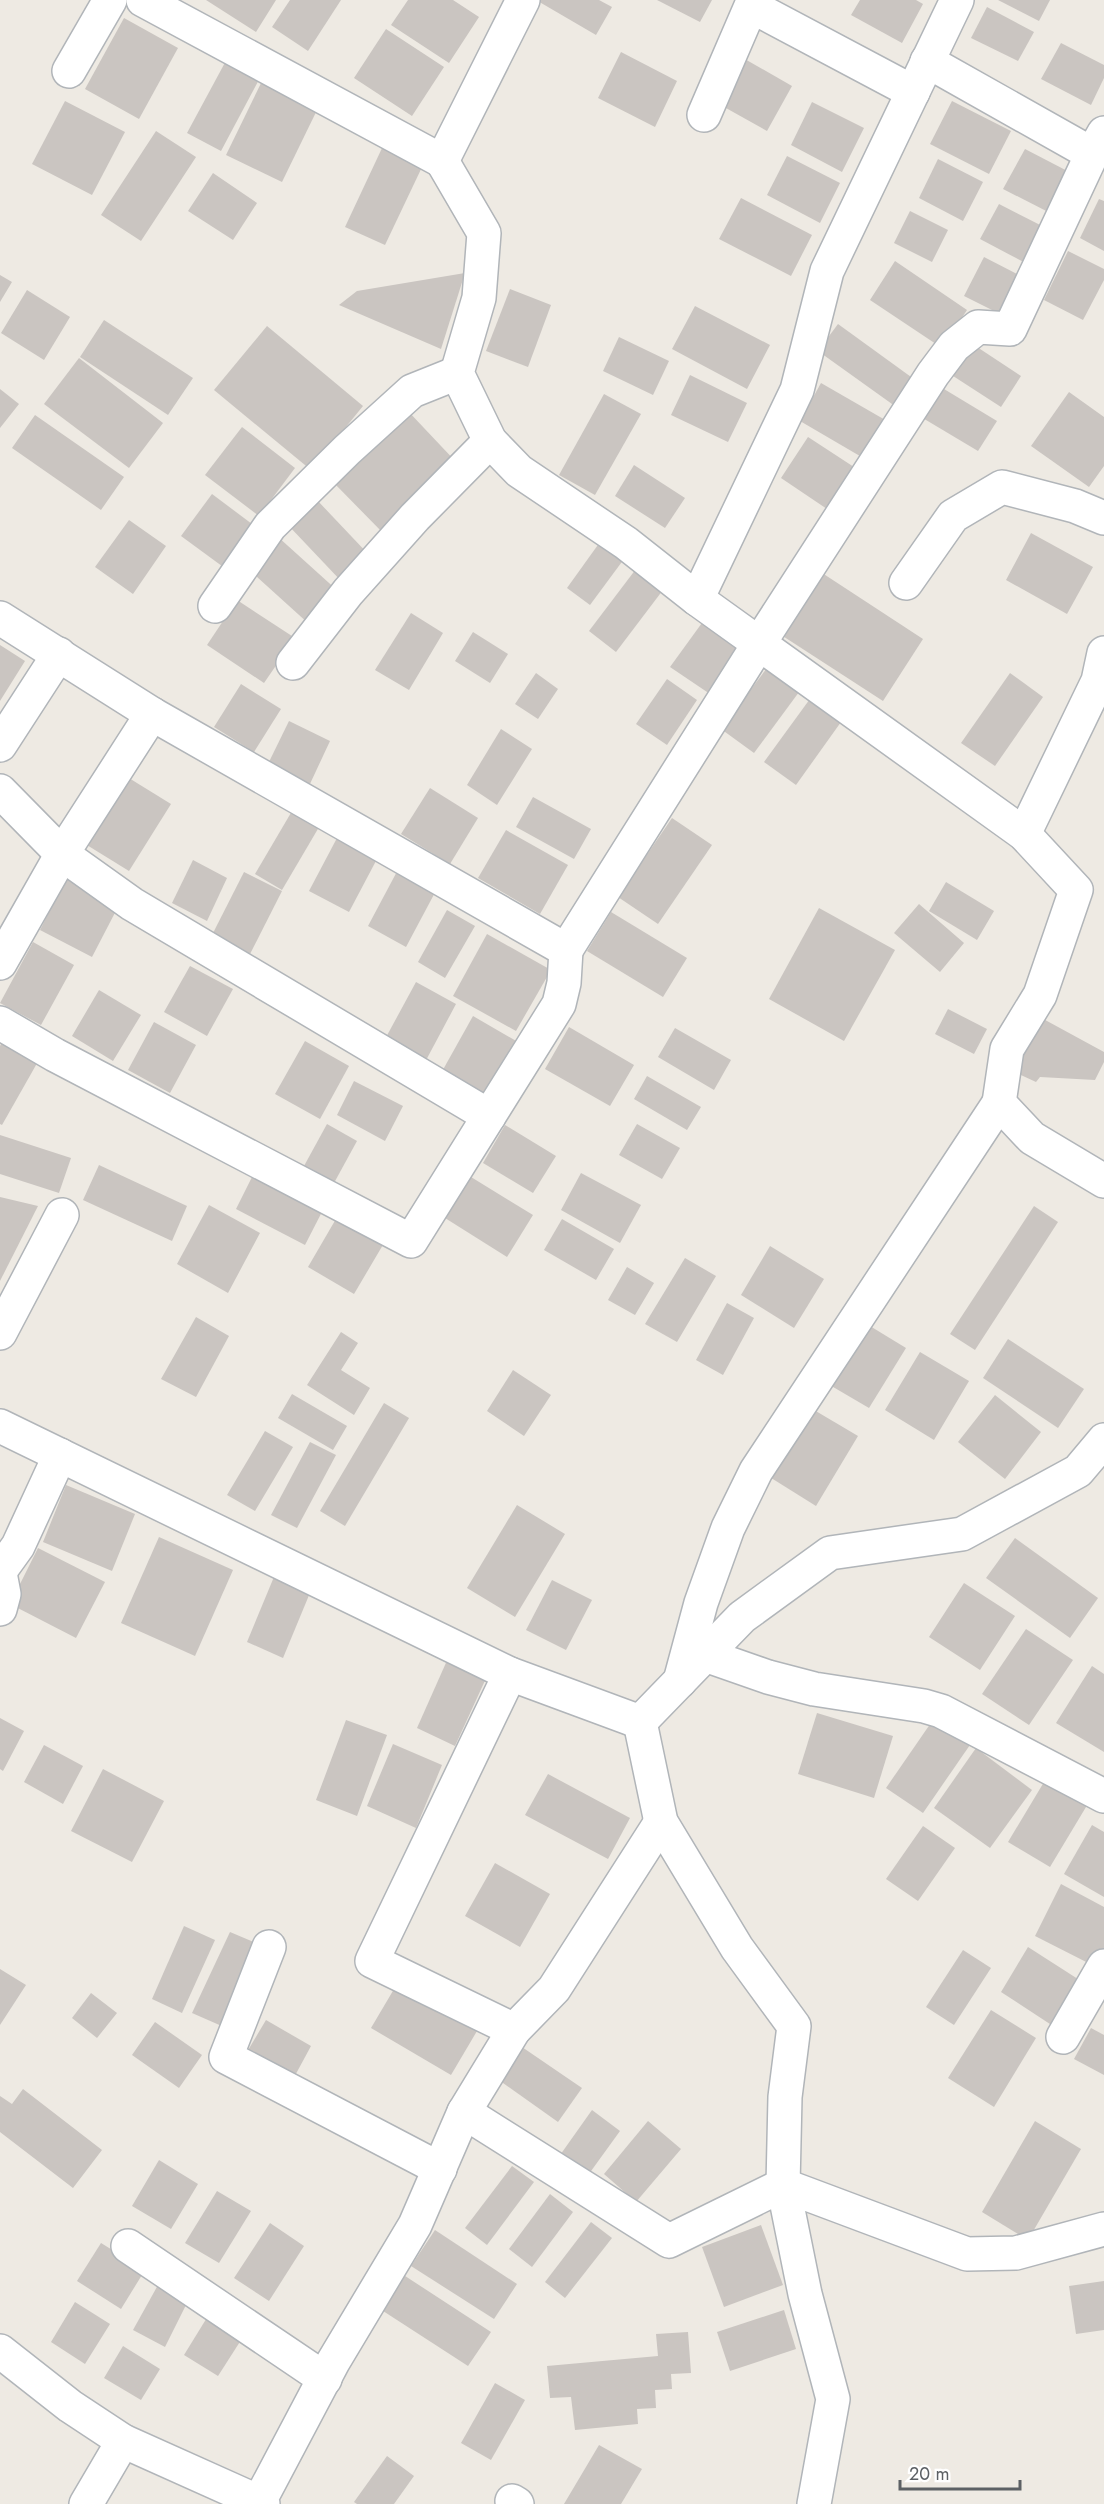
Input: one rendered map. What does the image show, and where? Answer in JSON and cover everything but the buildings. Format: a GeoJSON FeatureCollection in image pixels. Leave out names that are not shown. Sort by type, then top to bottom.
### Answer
{"type":"FeatureCollection","features":[{"type":"Feature","properties":{"kind":"street"},"geometry":{"type":"LineString","coordinates":[[69,71],[110,0]]}},
{"type":"Feature","properties":{"kind":"street"},"geometry":{"type":"LineString","coordinates":[[442,161],[523,0]]}},
{"type":"Feature","properties":{"kind":"street"},"geometry":{"type":"LineString","coordinates":[[697,599],[797,390],[827,271],[957,0]]}},
{"type":"Feature","properties":{"kind":"street"},"geometry":{"type":"LineString","coordinates":[[154,3],[442,161],[484,233],[479,298],[457,373],[490,441],[519,471],[626,543],[697,599],[760,642],[1024,834],[1077,890],[1040,995],[1007,1049],[999,1103],[756,1471],[728,1528],[701,1603],[680,1681]]}},
{"type":"Feature","properties":{"kind":"street"},"geometry":{"type":"LineString","coordinates":[[704,116],[753,3],[913,92]]}},
{"type":"Feature","properties":{"kind":"street"},"geometry":{"type":"LineString","coordinates":[[0,1023],[55,1055],[411,1241],[558,1004],[564,983],[566,950],[760,642],[933,374],[954,346],[978,327],[1010,329],[1098,143],[927,61]]}},
{"type":"Feature","properties":{"kind":"street"},"geometry":{"type":"LineString","coordinates":[[215,606],[270,526],[347,450],[412,392],[457,373]]}},
{"type":"Feature","properties":{"kind":"street"},"geometry":{"type":"LineString","coordinates":[[293,663],[356,584],[415,518],[490,441]]}},
{"type":"Feature","properties":{"kind":"street"},"geometry":{"type":"LineString","coordinates":[[906,583],[953,516],[1002,487],[1075,506],[1104,518]]}},
{"type":"Feature","properties":{"kind":"street"},"geometry":{"type":"LineString","coordinates":[[0,618],[152,714],[566,950]]}},
{"type":"Feature","properties":{"kind":"street"},"geometry":{"type":"LineString","coordinates":[[1024,834],[1098,681],[1104,653]]}},
{"type":"Feature","properties":{"kind":"street"},"geometry":{"type":"LineString","coordinates":[[0,745],[58,654]]}},
{"type":"Feature","properties":{"kind":"street"},"geometry":{"type":"LineString","coordinates":[[0,963],[62,854],[152,714]]}},
{"type":"Feature","properties":{"kind":"street"},"geometry":{"type":"LineString","coordinates":[[0,791],[62,854],[132,903],[489,1116]]}},
{"type":"Feature","properties":{"kind":"street"},"geometry":{"type":"LineString","coordinates":[[999,1103],[1032,1138],[1104,1180]]}},
{"type":"Feature","properties":{"kind":"street"},"geometry":{"type":"LineString","coordinates":[[0,1333],[62,1215]]}},
{"type":"Feature","properties":{"kind":"street"},"geometry":{"type":"LineString","coordinates":[[0,1426],[510,1674],[640,1722]]}},
{"type":"Feature","properties":{"kind":"street"},"geometry":{"type":"LineString","coordinates":[[640,1722],[742,1617],[830,1553],[962,1534],[1078,1471],[1104,1440]]}},
{"type":"Feature","properties":{"kind":"street"},"geometry":{"type":"LineString","coordinates":[[0,1609],[4,1594],[0,1572],[18,1545],[60,1455]]}},
{"type":"Feature","properties":{"kind":"street"},"geometry":{"type":"LineString","coordinates":[[705,1655],[768,1677],[814,1689],[924,1706],[941,1711],[955,1716],[1104,1796]]}},
{"type":"Feature","properties":{"kind":"street"},"geometry":{"type":"LineString","coordinates":[[510,1674],[372,1961],[514,2030]]}},
{"type":"Feature","properties":{"kind":"street"},"geometry":{"type":"LineString","coordinates":[[640,1722],[661,1822],[737,1948],[795,2026],[785,2097],[783,2185],[805,2294],[833,2399],[814,2504]]}},
{"type":"Feature","properties":{"kind":"street"},"geometry":{"type":"LineString","coordinates":[[0,2351],[70,2406],[123,2441],[260,2503],[325,2379],[415,2225],[464,2112],[514,2030],[554,1989],[661,1822]]}},
{"type":"Feature","properties":{"kind":"street"},"geometry":{"type":"LineString","coordinates":[[269,1947],[226,2057],[440,2169]]}},
{"type":"Feature","properties":{"kind":"street"},"geometry":{"type":"LineString","coordinates":[[1063,2037],[1104,1966]]}},
{"type":"Feature","properties":{"kind":"street"},"geometry":{"type":"LineString","coordinates":[[464,2112],[669,2241],[783,2185],[967,2254],[1016,2253],[1104,2229]]}},
{"type":"Feature","properties":{"kind":"street"},"geometry":{"type":"LineString","coordinates":[[128,2246],[325,2379]]}},
{"type":"Feature","properties":{"kind":"street"},"geometry":{"type":"LineString","coordinates":[[86,2504],[123,2441]]}}]}
